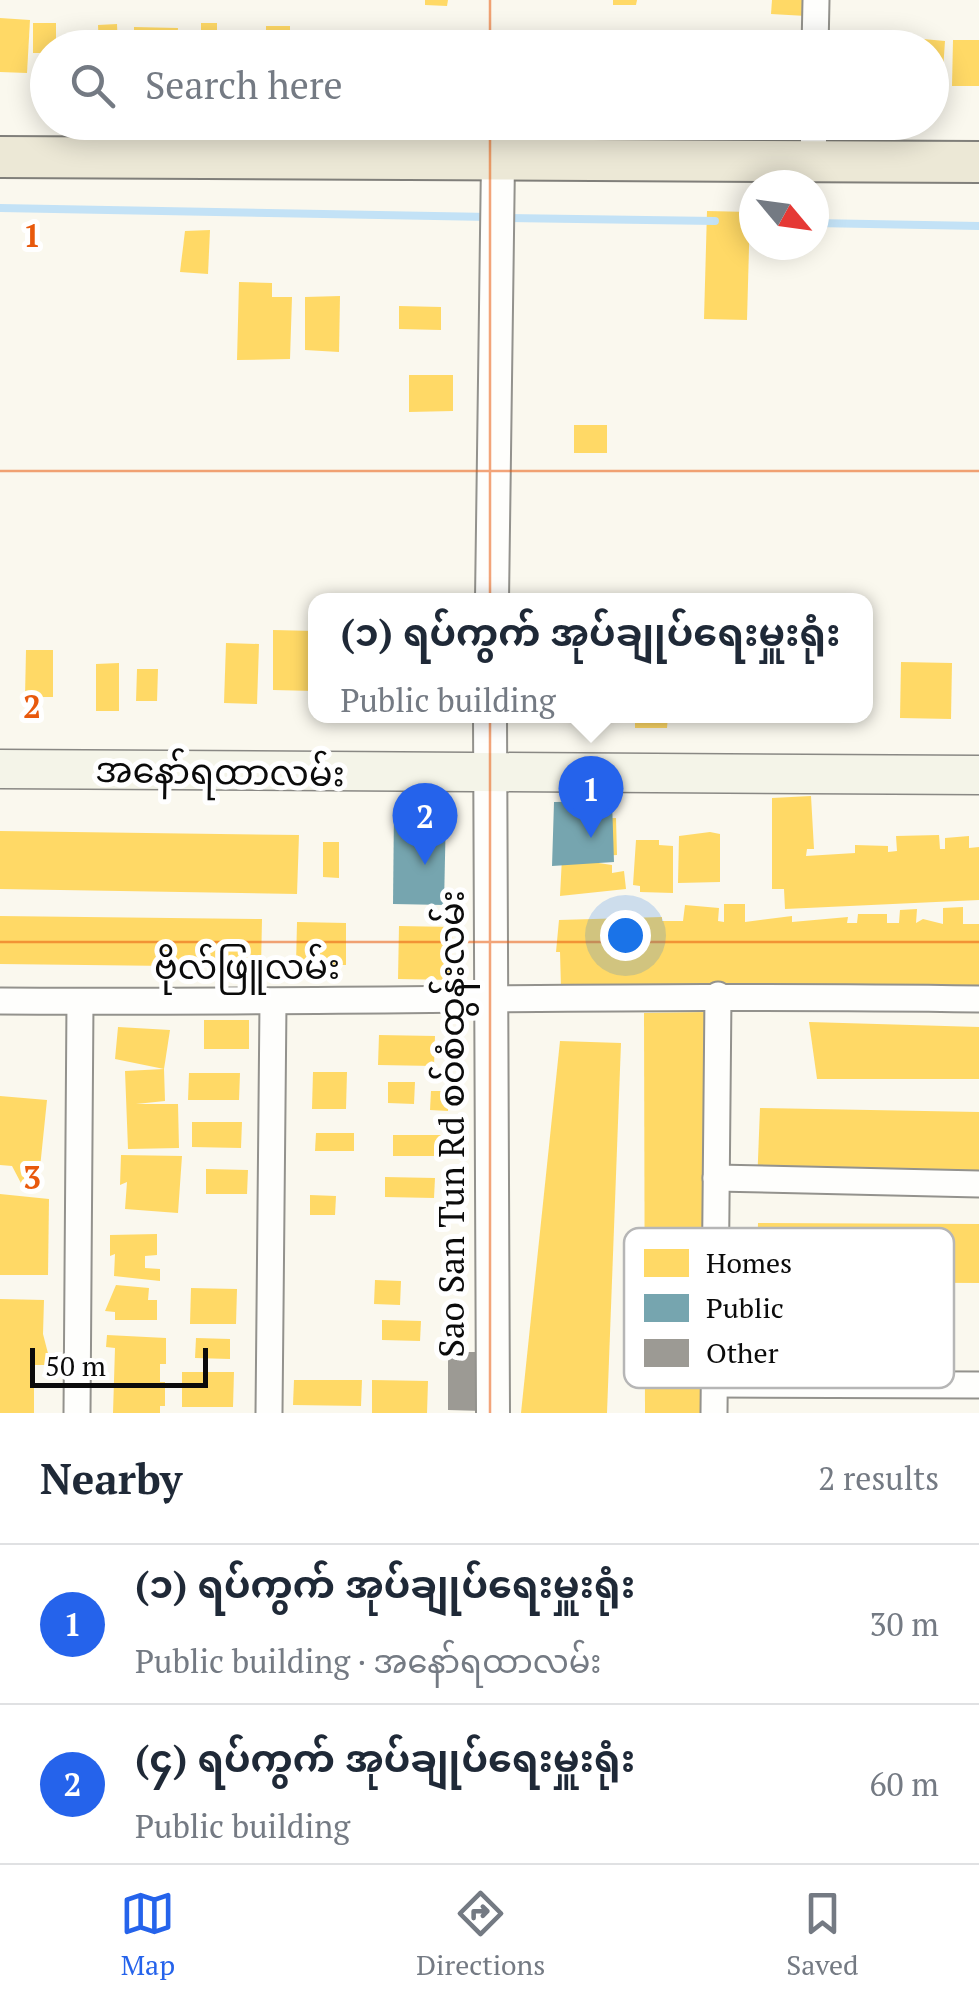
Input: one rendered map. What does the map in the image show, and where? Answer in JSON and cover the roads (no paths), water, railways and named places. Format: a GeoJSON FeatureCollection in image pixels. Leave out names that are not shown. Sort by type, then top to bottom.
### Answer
{"type":"FeatureCollection","features":[{"type":"Feature","properties":{"kind":"main road"},"geometry":{"type":"LineString","coordinates":[[0,158],[498,161],[813,142],[979,162]]}},
{"type":"Feature","properties":{"kind":"main road","name":"အနော်ရထာလမ်း"},"geometry":{"type":"LineString","coordinates":[[0,770],[979,775]]}},
{"type":"Feature","properties":{"kind":"street"},"geometry":{"type":"LineString","coordinates":[[815,30],[816,0]]}},
{"type":"Feature","properties":{"kind":"street"},"geometry":{"type":"LineString","coordinates":[[492,593],[498,161]]}},
{"type":"Feature","properties":{"kind":"street","name":"Sao San Tun Rd စဝ်စံထွန်းလမ်း"},"geometry":{"type":"LineString","coordinates":[[490,723],[494,1413]]}},
{"type":"Feature","properties":{"kind":"street"},"geometry":{"type":"LineString","coordinates":[[716,1228],[718,995]]}},
{"type":"Feature","properties":{"kind":"street","name":"ဗိုလ်ဖြူလမ်း"},"geometry":{"type":"LineString","coordinates":[[0,1001],[273,1003],[718,995],[979,999]]}},
{"type":"Feature","properties":{"kind":"street"},"geometry":{"type":"LineString","coordinates":[[77,1413],[80,1002]]}},
{"type":"Feature","properties":{"kind":"street"},"geometry":{"type":"LineString","coordinates":[[270,1413],[273,1003]]}},
{"type":"Feature","properties":{"kind":"street"},"geometry":{"type":"LineString","coordinates":[[716,1178],[979,1184]]}},
{"type":"Feature","properties":{"kind":"street"},"geometry":{"type":"LineString","coordinates":[[954,1386],[979,1386]]}},
{"type":"Feature","properties":{"kind":"street"},"geometry":{"type":"LineString","coordinates":[[714,1413],[715,1388]]}},
{"type":"Feature","properties":{"kind":"waterway"},"geometry":{"type":"LineString","coordinates":[[0,208],[490,217]]}},
{"type":"Feature","properties":{"kind":"waterway"},"geometry":{"type":"LineString","coordinates":[[504,218],[715,221]]}},
{"type":"Feature","properties":{"kind":"waterway"},"geometry":{"type":"LineString","coordinates":[[829,223],[979,226]]}},
{"type":"Feature","properties":{"kind":"place","name":"(၁) ရပ်ကွက် အုပ်ချုပ်ရေးမှူးရုံး"},"geometry":{"type":"Point","coordinates":[591,838]}},
{"type":"Feature","properties":{"kind":"place","name":"(၄) ရပ်ကွက် အုပ်ချုပ်ရေးမှူးရုံး"},"geometry":{"type":"Point","coordinates":[425,865]}}]}
